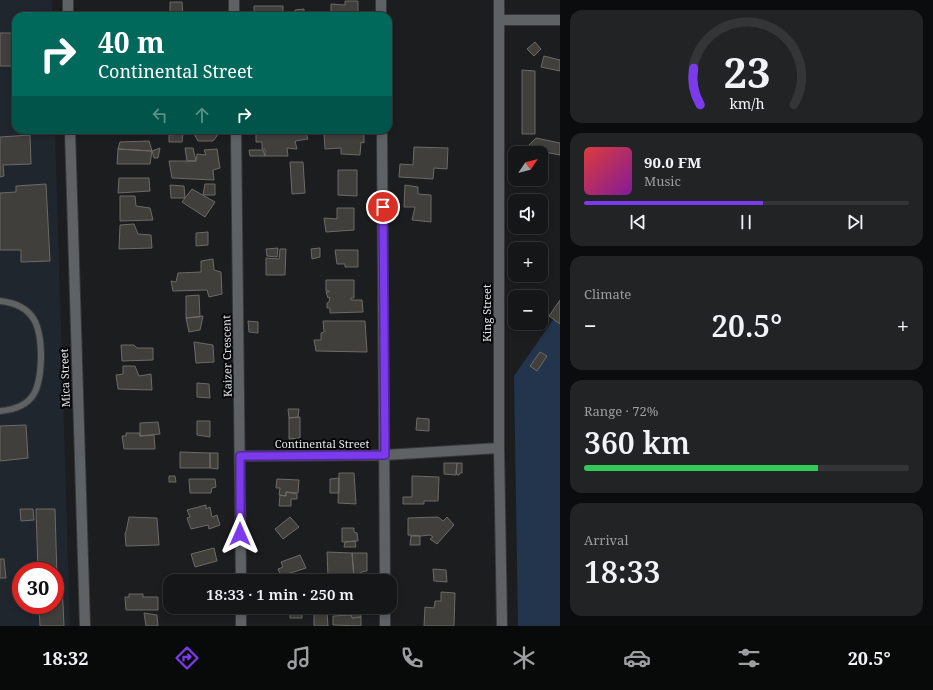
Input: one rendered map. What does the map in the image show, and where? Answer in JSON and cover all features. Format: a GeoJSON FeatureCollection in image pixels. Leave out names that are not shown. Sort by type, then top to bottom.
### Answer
{"type":"FeatureCollection","features":[{"type":"Feature","properties":{"kind":"street"},"geometry":{"type":"LineString","coordinates":[[68,0],[68,12]]}},
{"type":"Feature","properties":{"kind":"street"},"geometry":{"type":"LineString","coordinates":[[234,0],[234,12]]}},
{"type":"Feature","properties":{"kind":"street"},"geometry":{"type":"LineString","coordinates":[[381,0],[381,12]]}},
{"type":"Feature","properties":{"kind":"street","name":"King Street"},"geometry":{"type":"LineString","coordinates":[[499,0],[499,448],[502,626]]}},
{"type":"Feature","properties":{"kind":"street"},"geometry":{"type":"LineString","coordinates":[[499,20],[560,20]]}},
{"type":"Feature","properties":{"kind":"street","name":"Mica Street"},"geometry":{"type":"LineString","coordinates":[[70,134],[85,626]]}},
{"type":"Feature","properties":{"kind":"street","name":"Kaizer Crescent"},"geometry":{"type":"LineString","coordinates":[[236,134],[240,574]]}},
{"type":"Feature","properties":{"kind":"street"},"geometry":{"type":"LineString","coordinates":[[382,134],[385,574]]}},
{"type":"Feature","properties":{"kind":"street","name":"Continental Street"},"geometry":{"type":"LineString","coordinates":[[240,456],[385,455],[499,448]]}},
{"type":"Feature","properties":{"kind":"street"},"geometry":{"type":"LineString","coordinates":[[241,614],[241,626]]}},
{"type":"Feature","properties":{"kind":"street"},"geometry":{"type":"LineString","coordinates":[[385,614],[385,626]]}},
{"type":"Feature","properties":{"kind":"lane"},"geometry":{"type":"LineString","coordinates":[[0,301],[19,306],[30,314],[39,328],[41,348],[40,378],[38,388],[24,404],[16,408],[0,411]]}},
{"type":"Feature","properties":{"kind":"shaded area"},"geometry":{"type":"Polygon","coordinates":[[[0,0],[52,0],[52,12],[12,12],[12,134],[55,134],[70,626],[0,626],[0,0]]]}},
{"type":"Feature","properties":{"kind":"shaded area"},"geometry":{"type":"Polygon","coordinates":[[[560,310],[560,626],[518,626],[514,376],[546,330],[548,330],[548,327],[560,310]]]}},
{"type":"Feature","properties":{"kind":"building"},"geometry":{"type":"Polygon","coordinates":[[[345,1],[358,1],[358,12],[331,12],[331,4],[345,5],[345,1]]]}},
{"type":"Feature","properties":{"kind":"building"},"geometry":{"type":"Polygon","coordinates":[[[170,2],[182,2],[183,12],[170,12],[170,2]]]}},
{"type":"Feature","properties":{"kind":"building"},"geometry":{"type":"Polygon","coordinates":[[[254,6],[283,6],[283,12],[254,12],[254,6]]]}},
{"type":"Feature","properties":{"kind":"building"},"geometry":{"type":"Polygon","coordinates":[[[304,9],[304,12],[295,12],[295,10],[304,9]]]}},
{"type":"Feature","properties":{"kind":"building"},"geometry":{"type":"Polygon","coordinates":[[[0,33],[12,33],[12,66],[0,66],[0,33]]]}},
{"type":"Feature","properties":{"kind":"building"},"geometry":{"type":"Polygon","coordinates":[[[535,42],[541,49],[534,56],[527,49],[535,42]]]}},
{"type":"Feature","properties":{"kind":"building"},"geometry":{"type":"Polygon","coordinates":[[[544,56],[560,60],[560,71],[541,67],[544,56]]]}},
{"type":"Feature","properties":{"kind":"building"},"geometry":{"type":"Polygon","coordinates":[[[522,70],[535,71],[535,134],[522,134],[522,70]]]}},
{"type":"Feature","properties":{"kind":"building"},"geometry":{"type":"Polygon","coordinates":[[[183,134],[182,142],[169,142],[169,135],[183,134]]]}},
{"type":"Feature","properties":{"kind":"building"},"geometry":{"type":"Polygon","coordinates":[[[194,134],[218,134],[213,141],[198,141],[194,134]]]}},
{"type":"Feature","properties":{"kind":"building"},"geometry":{"type":"Polygon","coordinates":[[[256,134],[306,134],[308,139],[295,141],[297,149],[287,148],[288,156],[265,156],[265,149],[262,149],[262,142],[256,142],[256,134]]]}},
{"type":"Feature","properties":{"kind":"building"},"geometry":{"type":"Polygon","coordinates":[[[324,134],[364,134],[364,143],[361,142],[360,155],[341,154],[341,148],[325,149],[324,134]]]}},
{"type":"Feature","properties":{"kind":"building"},"geometry":{"type":"Polygon","coordinates":[[[30,135],[31,164],[3,165],[4,176],[0,177],[0,137],[30,135]]]}},
{"type":"Feature","properties":{"kind":"building"},"geometry":{"type":"Polygon","coordinates":[[[536,138],[560,143],[560,155],[548,153],[548,146],[528,146],[536,138]]]}},
{"type":"Feature","properties":{"kind":"building"},"geometry":{"type":"Polygon","coordinates":[[[149,141],[152,151],[118,149],[120,142],[149,141]]]}},
{"type":"Feature","properties":{"kind":"building"},"geometry":{"type":"Polygon","coordinates":[[[414,147],[448,148],[447,169],[434,168],[433,179],[399,177],[400,164],[413,165],[414,147]]]}},
{"type":"Feature","properties":{"kind":"building"},"geometry":{"type":"Polygon","coordinates":[[[160,148],[158,158],[154,158],[152,151],[160,148]]]}},
{"type":"Feature","properties":{"kind":"building"},"geometry":{"type":"Polygon","coordinates":[[[185,148],[193,148],[196,161],[187,161],[185,148]]]}},
{"type":"Feature","properties":{"kind":"building"},"geometry":{"type":"Polygon","coordinates":[[[118,149],[152,151],[150,164],[117,164],[118,149]]]}},
{"type":"Feature","properties":{"kind":"building"},"geometry":{"type":"Polygon","coordinates":[[[217,149],[220,168],[213,170],[214,180],[172,178],[169,161],[196,161],[197,154],[206,155],[204,150],[217,149]]]}},
{"type":"Feature","properties":{"kind":"building"},"geometry":{"type":"Polygon","coordinates":[[[249,150],[263,150],[265,156],[250,156],[249,150]]]}},
{"type":"Feature","properties":{"kind":"building"},"geometry":{"type":"Polygon","coordinates":[[[290,162],[303,162],[305,193],[292,194],[290,162]]]}},
{"type":"Feature","properties":{"kind":"building"},"geometry":{"type":"Polygon","coordinates":[[[338,170],[357,170],[357,196],[338,195],[338,170]]]}},
{"type":"Feature","properties":{"kind":"building"},"geometry":{"type":"Polygon","coordinates":[[[119,178],[149,178],[150,191],[118,193],[119,178]]]}},
{"type":"Feature","properties":{"kind":"building"},"geometry":{"type":"Polygon","coordinates":[[[46,184],[50,261],[21,262],[21,250],[0,250],[0,193],[16,192],[16,186],[46,184]]]}},
{"type":"Feature","properties":{"kind":"building"},"geometry":{"type":"Polygon","coordinates":[[[205,184],[215,184],[215,195],[203,195],[205,184]]]}},
{"type":"Feature","properties":{"kind":"building"},"geometry":{"type":"Polygon","coordinates":[[[170,185],[184,186],[185,198],[171,198],[170,185]]]}},
{"type":"Feature","properties":{"kind":"building"},"geometry":{"type":"Polygon","coordinates":[[[405,185],[418,187],[418,194],[431,195],[431,222],[412,220],[415,207],[404,207],[405,185]]]}},
{"type":"Feature","properties":{"kind":"building"},"geometry":{"type":"Polygon","coordinates":[[[192,189],[215,202],[205,217],[182,202],[192,189]]]}},
{"type":"Feature","properties":{"kind":"building"},"geometry":{"type":"Polygon","coordinates":[[[120,196],[135,196],[136,206],[150,208],[153,220],[120,221],[120,196]]]}},
{"type":"Feature","properties":{"kind":"building"},"geometry":{"type":"Polygon","coordinates":[[[337,208],[354,208],[354,230],[326,232],[324,218],[337,219],[337,208]]]}},
{"type":"Feature","properties":{"kind":"building"},"geometry":{"type":"Polygon","coordinates":[[[134,224],[138,234],[151,235],[152,248],[119,249],[120,225],[134,224]]]}},
{"type":"Feature","properties":{"kind":"building"},"geometry":{"type":"Polygon","coordinates":[[[208,232],[208,245],[196,246],[196,233],[208,232]]]}},
{"type":"Feature","properties":{"kind":"building"},"geometry":{"type":"Polygon","coordinates":[[[278,248],[277,257],[267,256],[266,249],[278,248]]]}},
{"type":"Feature","properties":{"kind":"building"},"geometry":{"type":"Polygon","coordinates":[[[320,248],[320,257],[312,259],[311,249],[320,248]]]}},
{"type":"Feature","properties":{"kind":"building"},"geometry":{"type":"Polygon","coordinates":[[[280,249],[286,249],[285,275],[266,275],[266,258],[279,259],[280,249]]]}},
{"type":"Feature","properties":{"kind":"building"},"geometry":{"type":"Polygon","coordinates":[[[335,250],[358,250],[358,267],[345,267],[345,264],[337,264],[335,250]]]}},
{"type":"Feature","properties":{"kind":"building"},"geometry":{"type":"Polygon","coordinates":[[[213,259],[214,270],[221,272],[222,294],[209,297],[207,290],[173,291],[171,281],[176,282],[178,273],[201,272],[201,261],[213,259]]]}},
{"type":"Feature","properties":{"kind":"building"},"geometry":{"type":"Polygon","coordinates":[[[326,280],[354,280],[354,298],[351,298],[351,300],[362,300],[363,312],[330,313],[330,308],[327,308],[327,303],[329,302],[330,297],[328,298],[326,292],[329,291],[326,291],[326,280]]]}},
{"type":"Feature","properties":{"kind":"building"},"geometry":{"type":"Polygon","coordinates":[[[199,295],[200,317],[186,318],[186,296],[199,295]]]}},
{"type":"Feature","properties":{"kind":"building"},"geometry":{"type":"Polygon","coordinates":[[[560,300],[560,324],[549,316],[560,300]]]}},
{"type":"Feature","properties":{"kind":"building"},"geometry":{"type":"Polygon","coordinates":[[[203,316],[200,330],[189,332],[186,318],[203,316]]]}},
{"type":"Feature","properties":{"kind":"building"},"geometry":{"type":"Polygon","coordinates":[[[248,321],[258,322],[258,333],[249,332],[248,321]]]}},
{"type":"Feature","properties":{"kind":"building"},"geometry":{"type":"Polygon","coordinates":[[[323,321],[365,321],[367,352],[316,351],[314,340],[321,340],[321,333],[324,332],[323,321]]]}},
{"type":"Feature","properties":{"kind":"building"},"geometry":{"type":"Polygon","coordinates":[[[194,342],[213,345],[214,362],[196,363],[194,342]]]}},
{"type":"Feature","properties":{"kind":"building"},"geometry":{"type":"Polygon","coordinates":[[[121,345],[134,345],[137,348],[153,348],[153,360],[122,361],[121,345]]]}},
{"type":"Feature","properties":{"kind":"building"},"geometry":{"type":"Polygon","coordinates":[[[540,352],[547,356],[537,371],[530,366],[540,352]]]}},
{"type":"Feature","properties":{"kind":"building"},"geometry":{"type":"Polygon","coordinates":[[[123,366],[135,366],[139,376],[151,374],[152,390],[118,389],[116,375],[123,374],[123,366]]]}},
{"type":"Feature","properties":{"kind":"building"},"geometry":{"type":"Polygon","coordinates":[[[197,383],[209,384],[210,398],[197,397],[197,383]]]}},
{"type":"Feature","properties":{"kind":"building"},"geometry":{"type":"Polygon","coordinates":[[[288,409],[299,409],[298,417],[289,418],[288,409]]]}},
{"type":"Feature","properties":{"kind":"building"},"geometry":{"type":"Polygon","coordinates":[[[300,417],[300,438],[289,439],[289,418],[300,417]]]}},
{"type":"Feature","properties":{"kind":"building"},"geometry":{"type":"Polygon","coordinates":[[[417,418],[429,419],[429,431],[416,430],[417,418]]]}},
{"type":"Feature","properties":{"kind":"building"},"geometry":{"type":"Polygon","coordinates":[[[197,421],[210,421],[210,437],[197,435],[197,421]]]}},
{"type":"Feature","properties":{"kind":"building"},"geometry":{"type":"Polygon","coordinates":[[[158,422],[160,434],[140,436],[140,423],[158,422]]]}},
{"type":"Feature","properties":{"kind":"building"},"geometry":{"type":"Polygon","coordinates":[[[26,425],[28,458],[0,461],[0,426],[26,425]]]}},
{"type":"Feature","properties":{"kind":"building"},"geometry":{"type":"Polygon","coordinates":[[[126,433],[140,433],[140,436],[154,435],[155,449],[124,449],[122,436],[126,436],[126,433]]]}},
{"type":"Feature","properties":{"kind":"building"},"geometry":{"type":"Polygon","coordinates":[[[180,452],[210,453],[210,468],[180,468],[180,452]]]}},
{"type":"Feature","properties":{"kind":"building"},"geometry":{"type":"Polygon","coordinates":[[[210,453],[218,453],[218,469],[210,468],[210,453]]]}},
{"type":"Feature","properties":{"kind":"building"},"geometry":{"type":"Polygon","coordinates":[[[444,463],[457,463],[456,475],[444,474],[444,463]]]}},
{"type":"Feature","properties":{"kind":"building"},"geometry":{"type":"Polygon","coordinates":[[[457,463],[462,463],[462,473],[459,475],[456,473],[457,463]]]}},
{"type":"Feature","properties":{"kind":"building"},"geometry":{"type":"Polygon","coordinates":[[[339,473],[354,473],[356,504],[338,503],[339,473]]]}},
{"type":"Feature","properties":{"kind":"building"},"geometry":{"type":"Polygon","coordinates":[[[169,476],[175,476],[176,482],[169,482],[169,476]]]}},
{"type":"Feature","properties":{"kind":"building"},"geometry":{"type":"Polygon","coordinates":[[[412,476],[439,477],[438,501],[424,501],[424,504],[403,504],[403,497],[412,497],[412,476]]]}},
{"type":"Feature","properties":{"kind":"building"},"geometry":{"type":"Polygon","coordinates":[[[339,478],[339,493],[330,493],[330,479],[339,478]]]}},
{"type":"Feature","properties":{"kind":"building"},"geometry":{"type":"Polygon","coordinates":[[[189,479],[215,479],[216,487],[212,488],[211,493],[190,493],[189,479]]]}},
{"type":"Feature","properties":{"kind":"building"},"geometry":{"type":"Polygon","coordinates":[[[277,479],[299,480],[298,493],[286,492],[286,496],[279,495],[280,488],[276,488],[277,479]]]}},
{"type":"Feature","properties":{"kind":"building"},"geometry":{"type":"Polygon","coordinates":[[[286,492],[297,494],[297,499],[291,499],[291,506],[279,506],[280,495],[286,496],[286,492]]]}},
{"type":"Feature","properties":{"kind":"building"},"geometry":{"type":"Polygon","coordinates":[[[206,505],[206,509],[210,507],[212,517],[217,515],[220,525],[209,529],[208,525],[191,529],[187,518],[190,517],[187,510],[206,505]]]}},
{"type":"Feature","properties":{"kind":"building"},"geometry":{"type":"Polygon","coordinates":[[[20,509],[33,509],[34,520],[21,521],[20,509]]]}},
{"type":"Feature","properties":{"kind":"building"},"geometry":{"type":"Polygon","coordinates":[[[36,509],[55,509],[57,562],[38,562],[36,509]]]}},
{"type":"Feature","properties":{"kind":"building"},"geometry":{"type":"Polygon","coordinates":[[[129,517],[157,518],[159,545],[126,546],[125,533],[129,517]]]}},
{"type":"Feature","properties":{"kind":"building"},"geometry":{"type":"Polygon","coordinates":[[[290,517],[299,527],[283,539],[275,529],[290,517]]]}},
{"type":"Feature","properties":{"kind":"building"},"geometry":{"type":"Polygon","coordinates":[[[438,517],[443,521],[447,517],[454,525],[437,544],[430,539],[433,537],[430,535],[408,535],[408,518],[438,517]]]}},
{"type":"Feature","properties":{"kind":"building"},"geometry":{"type":"Polygon","coordinates":[[[342,528],[354,528],[354,532],[357,533],[358,541],[342,542],[342,528]]]}},
{"type":"Feature","properties":{"kind":"building"},"geometry":{"type":"Polygon","coordinates":[[[411,536],[420,536],[420,545],[410,545],[411,536]]]}},
{"type":"Feature","properties":{"kind":"building"},"geometry":{"type":"Polygon","coordinates":[[[355,541],[356,547],[344,547],[345,542],[355,541]]]}},
{"type":"Feature","properties":{"kind":"building"},"geometry":{"type":"Polygon","coordinates":[[[214,548],[217,561],[195,567],[191,554],[214,548]]]}},
{"type":"Feature","properties":{"kind":"building"},"geometry":{"type":"Polygon","coordinates":[[[327,552],[352,553],[354,574],[328,574],[327,552]]]}},
{"type":"Feature","properties":{"kind":"building"},"geometry":{"type":"Polygon","coordinates":[[[352,553],[367,553],[367,571],[361,572],[361,574],[354,574],[352,553]]]}},
{"type":"Feature","properties":{"kind":"building"},"geometry":{"type":"Polygon","coordinates":[[[300,555],[306,568],[287,574],[280,574],[278,569],[283,567],[281,562],[300,555]]]}},
{"type":"Feature","properties":{"kind":"building"},"geometry":{"type":"Polygon","coordinates":[[[0,559],[4,559],[6,578],[0,578],[0,559]]]}},
{"type":"Feature","properties":{"kind":"building"},"geometry":{"type":"Polygon","coordinates":[[[433,569],[446,570],[447,582],[434,581],[433,569]]]}},
{"type":"Feature","properties":{"kind":"building"},"geometry":{"type":"Polygon","coordinates":[[[441,592],[455,593],[454,626],[424,626],[425,607],[434,608],[435,601],[441,601],[441,592]]]}},
{"type":"Feature","properties":{"kind":"building"},"geometry":{"type":"Polygon","coordinates":[[[129,594],[143,594],[143,597],[158,597],[158,610],[126,610],[125,597],[129,597],[129,594]]]}},
{"type":"Feature","properties":{"kind":"building"},"geometry":{"type":"Polygon","coordinates":[[[144,613],[157,615],[158,626],[146,626],[144,613]]]}},
{"type":"Feature","properties":{"kind":"building"},"geometry":{"type":"Polygon","coordinates":[[[39,614],[63,614],[64,626],[40,626],[39,614]]]}},
{"type":"Feature","properties":{"kind":"building"},"geometry":{"type":"Polygon","coordinates":[[[290,614],[302,614],[302,618],[290,618],[290,614]]]}},
{"type":"Feature","properties":{"kind":"building"},"geometry":{"type":"Polygon","coordinates":[[[314,614],[327,614],[328,626],[314,626],[314,614]]]}},
{"type":"Feature","properties":{"kind":"building"},"geometry":{"type":"Polygon","coordinates":[[[340,614],[361,614],[361,617],[352,618],[351,615],[340,614]]]}},
{"type":"Feature","properties":{"kind":"building"},"geometry":{"type":"Polygon","coordinates":[[[351,615],[352,618],[361,617],[361,626],[333,625],[333,616],[351,615]]]}},
{"type":"Feature","properties":{"kind":"route"},"geometry":{"type":"LineString","coordinates":[[240,534],[240,456],[385,455],[383,207]]}}]}
